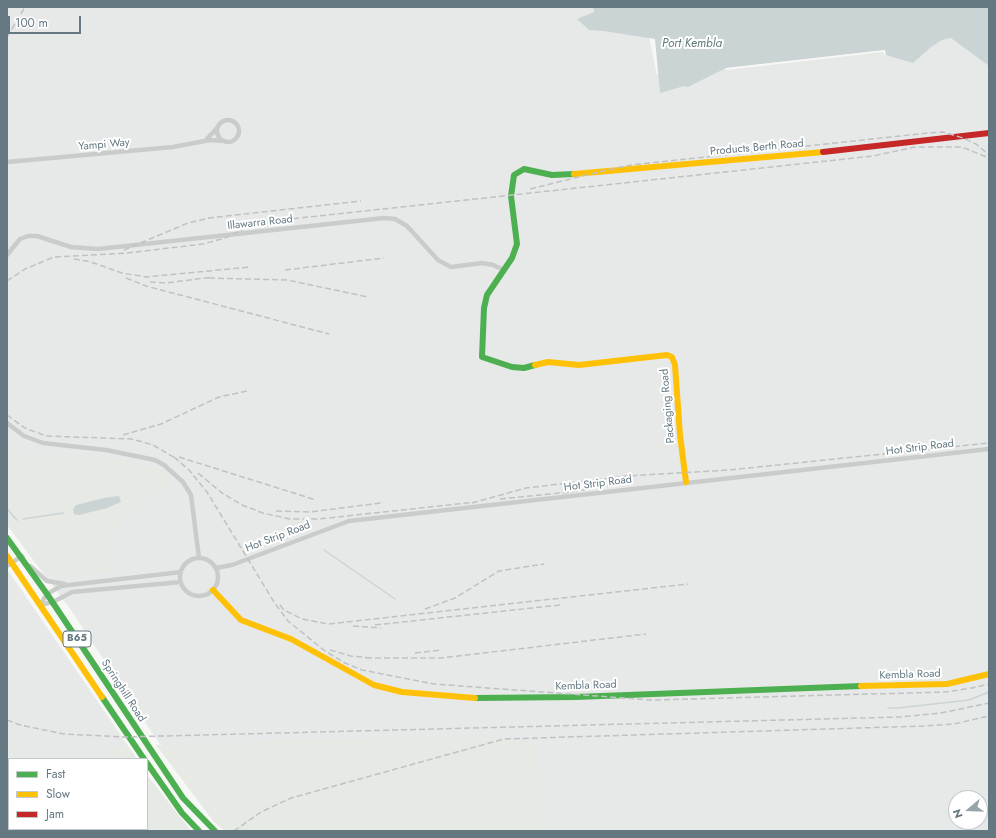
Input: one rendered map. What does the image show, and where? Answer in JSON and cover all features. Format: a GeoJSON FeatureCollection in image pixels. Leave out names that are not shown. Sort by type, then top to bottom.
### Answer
{"type":"FeatureCollection","features":[{"type":"Feature","properties":{"kind":"street"},"geometry":{"type":"LineString","coordinates":[[202,142],[212,136],[219,125],[222,122],[230,120],[239,127],[239,134],[232,141],[225,142],[218,135],[219,125]]}},
{"type":"Feature","properties":{"kind":"street","name":"Products Berth Road"},"geometry":{"type":"LineString","coordinates":[[504,270],[515,251],[517,244],[512,183],[517,172],[528,169],[539,174],[552,175],[594,173],[802,154],[989,133]]}},
{"type":"Feature","properties":{"kind":"street","name":"Yampi Way"},"geometry":{"type":"LineString","coordinates":[[7,162],[173,147],[202,142],[225,142]]}},
{"type":"Feature","properties":{"kind":"street","name":"Illawarra Road"},"geometry":{"type":"LineString","coordinates":[[7,255],[20,239],[28,236],[37,236],[71,247],[98,249],[384,218],[395,219],[406,226],[438,260],[451,267],[482,263],[493,265],[504,270]]}},
{"type":"Feature","properties":{"kind":"street","name":"Packaging Road"},"geometry":{"type":"LineString","coordinates":[[504,270],[487,295],[484,308],[482,357],[518,368],[548,362],[579,365],[667,355],[672,357],[676,372],[680,435],[686,482]]}},
{"type":"Feature","properties":{"kind":"street"},"geometry":{"type":"LineString","coordinates":[[7,423],[24,436],[43,443],[106,450],[155,460],[164,465],[183,482],[190,495],[199,558]]}},
{"type":"Feature","properties":{"kind":"street","name":"Hot Strip Road"},"geometry":{"type":"LineString","coordinates":[[216,568],[232,565],[349,521],[989,449]]}},
{"type":"Feature","properties":{"kind":"street","name":"Springhill Road"},"geometry":{"type":"LineString","coordinates":[[7,538],[22,556],[183,798],[215,831]]}},
{"type":"Feature","properties":{"kind":"street","name":"Springhill Road"},"geometry":{"type":"LineString","coordinates":[[7,556],[10,565],[40,605],[143,758]]}},
{"type":"Feature","properties":{"kind":"street"},"geometry":{"type":"LineString","coordinates":[[10,565],[22,556],[45,580],[52,583],[68,584],[181,572]]}},
{"type":"Feature","properties":{"kind":"street"},"geometry":{"type":"LineString","coordinates":[[199,558],[208,560],[216,568],[218,579],[212,590],[206,595],[195,595],[187,592],[181,582],[181,572],[186,563],[199,558]]}},
{"type":"Feature","properties":{"kind":"street"},"geometry":{"type":"LineString","coordinates":[[122,579],[124,587]]}},
{"type":"Feature","properties":{"kind":"street"},"geometry":{"type":"LineString","coordinates":[[40,605],[53,602],[70,592],[181,582]]}},
{"type":"Feature","properties":{"kind":"street"},"geometry":{"type":"LineString","coordinates":[[40,605],[47,594],[58,587],[68,584]]}},
{"type":"Feature","properties":{"kind":"street","name":"Kembla Road"},"geometry":{"type":"LineString","coordinates":[[212,590],[241,620],[291,639],[374,685],[402,692],[480,698],[576,697],[707,690],[947,684],[969,680],[989,674]]}},
{"type":"Feature","properties":{"kind":"street"},"geometry":{"type":"LineString","coordinates":[[149,766],[182,813],[199,831]]}},
{"type":"Feature","properties":{"kind":"shaded area"},"geometry":{"type":"Polygon","coordinates":[[[7,7],[643,7],[657,75],[810,7],[989,7],[989,831],[228,831],[210,815],[151,731],[73,613],[7,525],[7,7]]]}},
{"type":"Feature","properties":{"kind":"shaded area"},"geometry":{"type":"Polygon","coordinates":[[[7,440],[25,459],[81,454],[158,468],[173,481],[127,512],[117,528],[110,545],[112,573],[66,577],[42,564],[7,519],[7,440]]]}},
{"type":"Feature","properties":{"kind":"shaded area"},"geometry":{"type":"Polygon","coordinates":[[[7,569],[136,758],[8,758],[8,827],[7,569]]]}},
{"type":"Feature","properties":{"kind":"shaded area"},"geometry":{"type":"Polygon","coordinates":[[[438,736],[535,742],[547,831],[225,831],[214,822],[156,745],[438,736]]]}},
{"type":"Feature","properties":{"kind":"shaded area"},"geometry":{"type":"Polygon","coordinates":[[[7,738],[9,738],[16,751],[28,758],[8,758],[8,782],[7,738]]]}},
{"type":"Feature","properties":{"kind":"shaded area"},"geometry":{"type":"Polygon","coordinates":[[[127,746],[135,758],[97,758],[106,753],[127,746]]]}},
{"type":"Feature","properties":{"kind":"shaded area"},"geometry":{"type":"Polygon","coordinates":[[[148,776],[191,831],[50,830],[148,830],[148,776]]]}},
{"type":"Feature","properties":{"kind":"water","name":"Port Kembla"},"geometry":{"type":"Polygon","coordinates":[[[593,7],[989,7],[989,66],[951,38],[942,40],[931,47],[913,63],[886,55],[885,50],[726,68],[688,87],[684,86],[660,93],[655,39],[589,30],[577,19],[594,12],[593,7]]]}},
{"type":"Feature","properties":{"kind":"water"},"geometry":{"type":"Polygon","coordinates":[[[119,496],[121,502],[107,508],[79,515],[74,514],[73,509],[76,505],[119,496]]]}},
{"type":"Feature","properties":{"kind":"pier"},"geometry":{"type":"Polygon","coordinates":[[[885,50],[886,57],[883,52],[726,70],[726,68],[885,50]]]}},
{"type":"Feature","properties":{"kind":"waterway"},"geometry":{"type":"LineString","coordinates":[[7,509],[17,520]]}},
{"type":"Feature","properties":{"kind":"waterway"},"geometry":{"type":"LineString","coordinates":[[23,519],[63,513]]}},
{"type":"Feature","properties":{"kind":"waterway"},"geometry":{"type":"LineString","coordinates":[[324,550],[395,599]]}},
{"type":"Feature","properties":{"kind":"waterway"},"geometry":{"type":"LineString","coordinates":[[888,708],[969,700],[989,692]]}},
{"type":"Feature","properties":{"kind":"railway"},"geometry":{"type":"LineString","coordinates":[[7,37],[25,7]]}},
{"type":"Feature","properties":{"kind":"railway"},"geometry":{"type":"LineString","coordinates":[[530,189],[631,165],[928,133],[943,132],[963,138],[976,144],[989,155]]}},
{"type":"Feature","properties":{"kind":"railway"},"geometry":{"type":"LineString","coordinates":[[7,281],[25,269],[54,257],[127,253],[203,244],[225,238],[250,226],[272,221],[873,156],[915,147],[962,147],[989,158]]}},
{"type":"Feature","properties":{"kind":"railway"},"geometry":{"type":"LineString","coordinates":[[124,250],[188,223],[209,218],[361,201]]}},
{"type":"Feature","properties":{"kind":"railway"},"geometry":{"type":"LineString","coordinates":[[285,270],[384,258]]}},
{"type":"Feature","properties":{"kind":"railway"},"geometry":{"type":"LineString","coordinates":[[74,259],[91,262],[122,273],[146,277],[250,267]]}},
{"type":"Feature","properties":{"kind":"railway"},"geometry":{"type":"LineString","coordinates":[[150,282],[166,283],[213,277]]}},
{"type":"Feature","properties":{"kind":"railway"},"geometry":{"type":"LineString","coordinates":[[126,278],[146,286],[329,334]]}},
{"type":"Feature","properties":{"kind":"railway"},"geometry":{"type":"LineString","coordinates":[[209,278],[287,280],[368,297]]}},
{"type":"Feature","properties":{"kind":"railway"},"geometry":{"type":"LineString","coordinates":[[123,435],[161,424],[219,397],[247,391]]}},
{"type":"Feature","properties":{"kind":"railway"},"geometry":{"type":"LineString","coordinates":[[7,415],[25,428],[46,436],[132,439],[153,445],[177,459]]}},
{"type":"Feature","properties":{"kind":"railway"},"geometry":{"type":"LineString","coordinates":[[472,503],[526,488],[627,476],[729,470],[989,443]]}},
{"type":"Feature","properties":{"kind":"railway"},"geometry":{"type":"LineString","coordinates":[[174,457],[189,470],[207,492],[274,602],[288,621],[325,651],[345,663],[362,670],[434,684],[651,700],[946,692],[989,684]]}},
{"type":"Feature","properties":{"kind":"railway"},"geometry":{"type":"LineString","coordinates":[[179,457],[316,500]]}},
{"type":"Feature","properties":{"kind":"railway"},"geometry":{"type":"LineString","coordinates":[[198,473],[222,493],[242,505],[263,513],[290,519],[319,519],[476,502]]}},
{"type":"Feature","properties":{"kind":"railway"},"geometry":{"type":"LineString","coordinates":[[500,499],[570,492],[629,482]]}},
{"type":"Feature","properties":{"kind":"railway"},"geometry":{"type":"LineString","coordinates":[[276,511],[310,512],[381,503]]}},
{"type":"Feature","properties":{"kind":"railway"},"geometry":{"type":"LineString","coordinates":[[425,609],[455,598],[499,571],[544,564]]}},
{"type":"Feature","properties":{"kind":"railway"},"geometry":{"type":"LineString","coordinates":[[280,605],[284,610],[302,619],[328,624],[688,584]]}},
{"type":"Feature","properties":{"kind":"railway"},"geometry":{"type":"LineString","coordinates":[[375,625],[560,605]]}},
{"type":"Feature","properties":{"kind":"railway"},"geometry":{"type":"LineString","coordinates":[[353,626],[381,628]]}},
{"type":"Feature","properties":{"kind":"railway"},"geometry":{"type":"LineString","coordinates":[[366,658],[441,658],[646,634]]}},
{"type":"Feature","properties":{"kind":"railway"},"geometry":{"type":"LineString","coordinates":[[330,650],[351,656],[371,658]]}},
{"type":"Feature","properties":{"kind":"railway"},"geometry":{"type":"LineString","coordinates":[[415,653],[441,650]]}},
{"type":"Feature","properties":{"kind":"railway"},"geometry":{"type":"LineString","coordinates":[[7,720],[20,725],[64,734],[124,737],[900,717],[941,713],[989,703]]}},
{"type":"Feature","properties":{"kind":"railway"},"geometry":{"type":"LineString","coordinates":[[234,831],[261,812],[291,798],[504,739],[924,726],[954,724],[989,716]]}},
{"type":"Feature","properties":{"kind":"traffic: fast"},"geometry":{"type":"LineString","coordinates":[[535,365],[524,368],[512,367],[482,357],[484,308],[487,295],[512,258],[517,244],[511,196],[514,175],[524,169],[552,175],[574,174]]}},
{"type":"Feature","properties":{"kind":"traffic: fast"},"geometry":{"type":"LineString","coordinates":[[7,538],[47,594],[183,798],[215,831]]}},
{"type":"Feature","properties":{"kind":"traffic: fast"},"geometry":{"type":"LineString","coordinates":[[475,698],[576,697],[861,686]]}},
{"type":"Feature","properties":{"kind":"traffic: fast"},"geometry":{"type":"LineString","coordinates":[[102,697],[143,758]]}},
{"type":"Feature","properties":{"kind":"traffic: fast"},"geometry":{"type":"LineString","coordinates":[[148,764],[182,813],[199,831]]}},
{"type":"Feature","properties":{"kind":"traffic: slow"},"geometry":{"type":"LineString","coordinates":[[574,174],[823,152]]}},
{"type":"Feature","properties":{"kind":"traffic: slow"},"geometry":{"type":"LineString","coordinates":[[535,365],[548,362],[579,365],[667,355],[672,357],[675,365],[680,435],[686,482]]}},
{"type":"Feature","properties":{"kind":"traffic: slow"},"geometry":{"type":"LineString","coordinates":[[7,556],[102,697]]}},
{"type":"Feature","properties":{"kind":"traffic: slow"},"geometry":{"type":"LineString","coordinates":[[213,590],[241,620],[291,639],[374,685],[402,692],[475,698]]}},
{"type":"Feature","properties":{"kind":"traffic: slow"},"geometry":{"type":"LineString","coordinates":[[861,686],[947,684],[989,674]]}},
{"type":"Feature","properties":{"kind":"traffic: jam"},"geometry":{"type":"LineString","coordinates":[[823,152],[989,133]]}}]}
